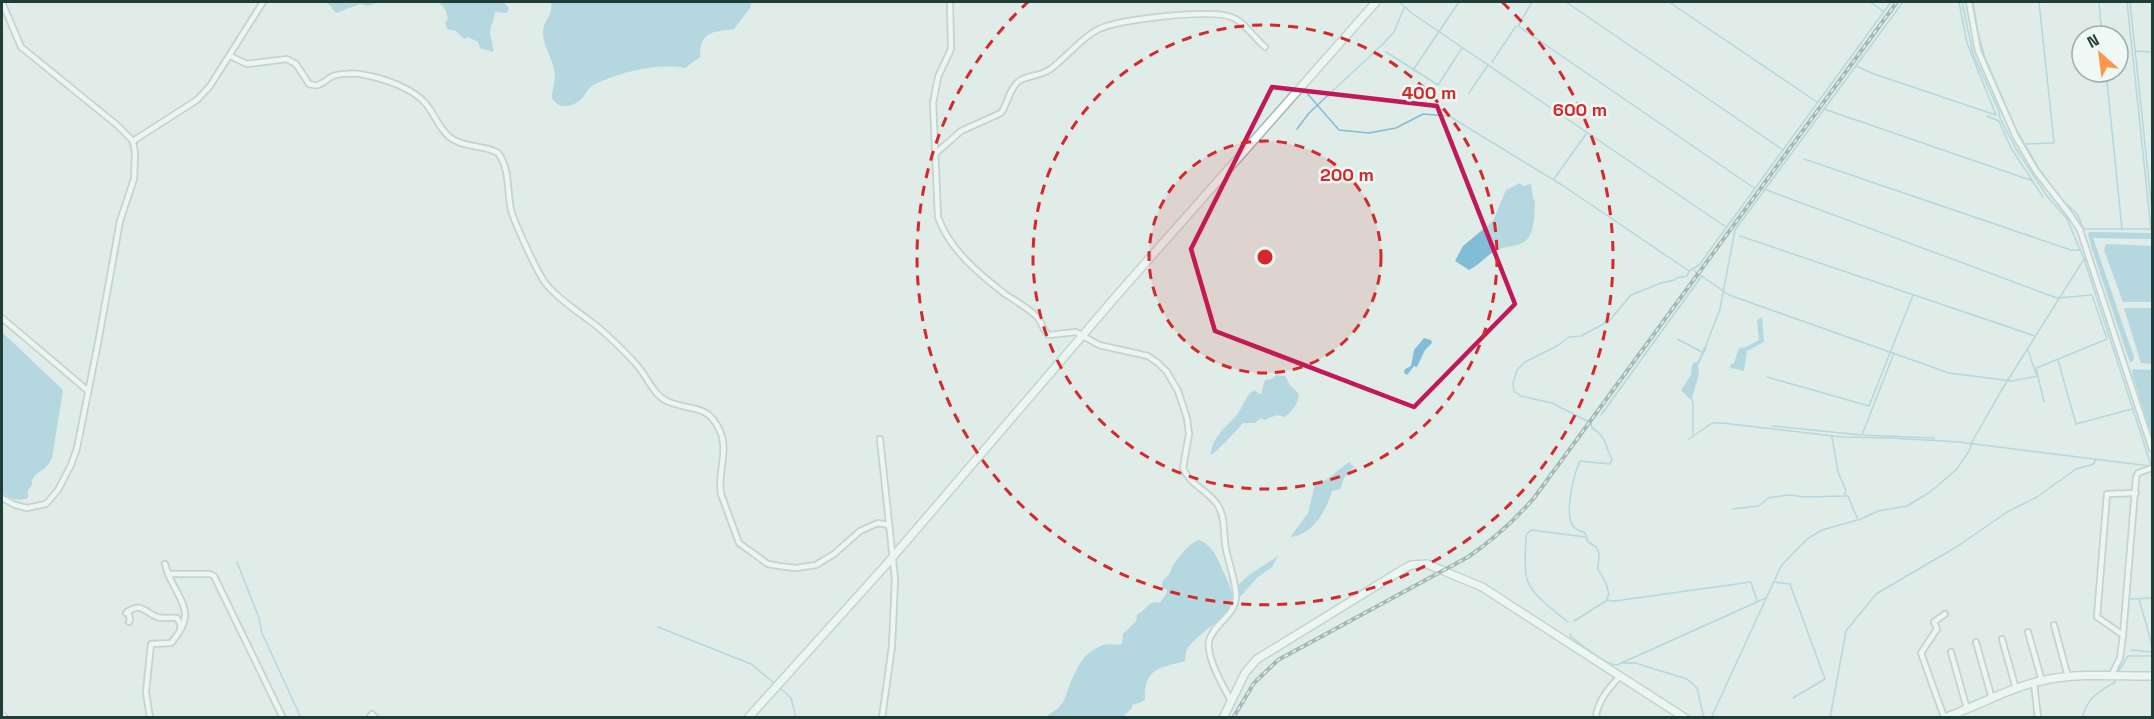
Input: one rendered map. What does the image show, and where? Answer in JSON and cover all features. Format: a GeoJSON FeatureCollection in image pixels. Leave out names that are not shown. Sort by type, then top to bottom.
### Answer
{"type":"FeatureCollection","features":[{"type":"Feature","properties":{"kind":"main road"},"geometry":{"type":"LineString","coordinates":[[748,717],[894,556],[1083,335],[1376,2]]}},
{"type":"Feature","properties":{"kind":"main road"},"geometry":{"type":"LineString","coordinates":[[1223,717],[1245,673],[1257,659],[1402,570],[1420,563],[1435,566],[1482,587],[1686,717]]}},
{"type":"Feature","properties":{"kind":"main road"},"geometry":{"type":"LineString","coordinates":[[1944,717],[2016,688],[2038,682],[2068,677],[2152,676]]}},
{"type":"Feature","properties":{"kind":"street"},"geometry":{"type":"LineString","coordinates":[[2,2],[21,47],[117,125],[133,141],[135,153],[134,179],[120,221],[77,448],[71,465],[53,498],[46,504],[27,508],[2,498]]}},
{"type":"Feature","properties":{"kind":"street"},"geometry":{"type":"LineString","coordinates":[[133,141],[197,100],[210,86],[263,2]]}},
{"type":"Feature","properties":{"kind":"street"},"geometry":{"type":"LineString","coordinates":[[950,2],[951,49],[938,77],[933,104],[938,217],[956,249],[1005,294],[1038,317],[1045,332],[1049,335],[1069,332],[1083,335],[1099,345],[1153,359],[1167,372],[1183,403],[1189,434],[1183,468],[1191,482],[1208,495],[1221,510],[1226,547],[1235,581],[1235,604],[1212,634],[1209,645],[1212,661],[1231,701]]}},
{"type":"Feature","properties":{"kind":"street"},"geometry":{"type":"LineString","coordinates":[[1969,2],[1978,51],[2016,137],[2036,171],[2072,216],[2080,230],[2152,449]]}},
{"type":"Feature","properties":{"kind":"street"},"geometry":{"type":"LineString","coordinates":[[935,154],[961,131],[1001,113],[1010,92],[1019,82],[1031,75],[1047,71],[1090,34],[1110,24],[1184,14],[1225,15],[1237,20],[1265,48]]}},
{"type":"Feature","properties":{"kind":"street"},"geometry":{"type":"LineString","coordinates":[[230,56],[247,64],[287,58],[296,64],[309,84],[315,86],[324,84],[334,76],[362,74],[391,84],[418,96],[453,140],[498,153],[504,166],[512,212],[546,285],[599,328],[636,364],[664,400],[698,408],[714,421],[722,438],[724,452],[721,494],[739,543],[758,558],[768,564],[796,568],[816,565],[834,554],[860,531],[878,523],[888,525]]}},
{"type":"Feature","properties":{"kind":"street"},"geometry":{"type":"LineString","coordinates":[[2,318],[87,390]]}},
{"type":"Feature","properties":{"kind":"street"},"geometry":{"type":"LineString","coordinates":[[880,438],[895,579],[892,646],[882,717]]}},
{"type":"Feature","properties":{"kind":"street"},"geometry":{"type":"LineString","coordinates":[[2110,676],[2121,658],[2138,473],[2152,468]]}},
{"type":"Feature","properties":{"kind":"street"},"geometry":{"type":"LineString","coordinates":[[2123,634],[2098,619],[2096,613],[2107,494],[2136,493]]}},
{"type":"Feature","properties":{"kind":"street"},"geometry":{"type":"LineString","coordinates":[[150,717],[146,692],[151,644],[171,643],[186,619],[165,564]]}},
{"type":"Feature","properties":{"kind":"street"},"geometry":{"type":"LineString","coordinates":[[168,574],[210,574],[214,576],[283,717]]}},
{"type":"Feature","properties":{"kind":"street"},"geometry":{"type":"LineString","coordinates":[[129,622],[127,612],[138,607],[147,609],[158,617],[177,618],[180,625],[178,635]]}},
{"type":"Feature","properties":{"kind":"street"},"geometry":{"type":"LineString","coordinates":[[1944,717],[1921,653],[1937,629],[1934,622],[1946,614]]}},
{"type":"Feature","properties":{"kind":"street"},"geometry":{"type":"LineString","coordinates":[[2054,625],[2068,677]]}},
{"type":"Feature","properties":{"kind":"street"},"geometry":{"type":"LineString","coordinates":[[2028,632],[2038,682],[2038,717]]}},
{"type":"Feature","properties":{"kind":"street"},"geometry":{"type":"LineString","coordinates":[[2002,639],[2016,688]]}},
{"type":"Feature","properties":{"kind":"street"},"geometry":{"type":"LineString","coordinates":[[1976,642],[1992,699]]}},
{"type":"Feature","properties":{"kind":"street"},"geometry":{"type":"LineString","coordinates":[[1951,652],[1967,709]]}},
{"type":"Feature","properties":{"kind":"street"},"geometry":{"type":"LineString","coordinates":[[1596,717],[1596,709],[1620,676]]}},
{"type":"Feature","properties":{"kind":"street"},"geometry":{"type":"LineString","coordinates":[[369,717],[372,714],[376,717]]}},
{"type":"Feature","properties":{"kind":"highlighted area"},"geometry":{"type":"Polygon","coordinates":[[[1272,87],[1437,106],[1515,304],[1414,407],[1215,331],[1191,249],[1272,87]]]}},
{"type":"Feature","properties":{"kind":"water"},"geometry":{"type":"Polygon","coordinates":[[[327,2],[379,2],[368,6],[360,4],[336,13],[327,2]]]}},
{"type":"Feature","properties":{"kind":"water"},"geometry":{"type":"Polygon","coordinates":[[[439,2],[504,2],[509,8],[507,13],[495,12],[490,29],[493,52],[480,48],[478,42],[468,37],[464,39],[456,31],[447,29],[446,11],[439,2]]]}},
{"type":"Feature","properties":{"kind":"water"},"geometry":{"type":"Polygon","coordinates":[[[551,2],[752,2],[734,29],[709,34],[702,42],[700,57],[685,68],[651,68],[616,76],[591,86],[578,102],[565,106],[558,105],[552,98],[555,75],[543,38],[543,28],[551,12],[551,2]]]}},
{"type":"Feature","properties":{"kind":"water"},"geometry":{"type":"Polygon","coordinates":[[[1520,183],[1523,186],[1531,184],[1535,201],[1532,230],[1527,240],[1495,251],[1469,270],[1455,261],[1463,246],[1493,221],[1506,190],[1520,183]]]}},
{"type":"Feature","properties":{"kind":"water"},"geometry":{"type":"Polygon","coordinates":[[[2089,232],[2152,233],[2152,239],[2093,238],[2134,357],[2130,362],[2093,252],[2089,232]]]}},
{"type":"Feature","properties":{"kind":"water"},"geometry":{"type":"Polygon","coordinates":[[[2106,244],[2152,246],[2152,302],[2123,302],[2104,250],[2106,244]]]}},
{"type":"Feature","properties":{"kind":"water"},"geometry":{"type":"Polygon","coordinates":[[[2124,308],[2152,308],[2152,364],[2141,363],[2124,308]]]}},
{"type":"Feature","properties":{"kind":"water"},"geometry":{"type":"Polygon","coordinates":[[[1762,317],[1764,342],[1747,351],[1744,371],[1731,368],[1730,365],[1734,363],[1739,348],[1759,340],[1757,320],[1762,317]]]}},
{"type":"Feature","properties":{"kind":"water"},"geometry":{"type":"Polygon","coordinates":[[[2,332],[63,390],[52,458],[32,480],[28,498],[21,500],[2,493],[2,332]]]}},
{"type":"Feature","properties":{"kind":"water"},"geometry":{"type":"Polygon","coordinates":[[[1424,338],[1431,340],[1432,343],[1425,350],[1417,367],[1414,366],[1407,375],[1404,373],[1405,369],[1411,366],[1414,350],[1424,338]]]}},
{"type":"Feature","properties":{"kind":"water"},"geometry":{"type":"Polygon","coordinates":[[[1704,347],[1707,348],[1698,365],[1699,374],[1690,399],[1681,390],[1691,375],[1692,364],[1698,361],[1704,347]]]}},
{"type":"Feature","properties":{"kind":"water"},"geometry":{"type":"Polygon","coordinates":[[[2133,369],[2152,370],[2152,437],[2132,373],[2133,369]]]}},
{"type":"Feature","properties":{"kind":"water"},"geometry":{"type":"Polygon","coordinates":[[[1276,375],[1285,376],[1299,394],[1292,410],[1284,417],[1277,415],[1264,420],[1261,418],[1255,423],[1243,423],[1211,455],[1216,438],[1238,413],[1249,395],[1255,390],[1261,394],[1265,380],[1272,379],[1276,375]]]}},
{"type":"Feature","properties":{"kind":"water"},"geometry":{"type":"Polygon","coordinates":[[[1349,462],[1354,467],[1344,478],[1340,489],[1332,491],[1318,520],[1307,531],[1292,537],[1308,513],[1315,484],[1326,480],[1349,462]]]}},
{"type":"Feature","properties":{"kind":"water"},"geometry":{"type":"Polygon","coordinates":[[[1199,540],[1214,552],[1232,595],[1228,610],[1193,642],[1188,648],[1185,661],[1162,668],[1151,675],[1145,688],[1145,699],[1132,705],[1123,717],[1046,718],[1066,697],[1071,681],[1087,655],[1104,645],[1122,644],[1123,634],[1136,621],[1137,615],[1152,603],[1160,603],[1167,592],[1162,588],[1163,580],[1185,550],[1199,540]]]}},
{"type":"Feature","properties":{"kind":"water"},"geometry":{"type":"Polygon","coordinates":[[[1278,556],[1272,567],[1258,577],[1239,598],[1239,584],[1278,556]]]}},
{"type":"Feature","properties":{"kind":"waterway"},"geometry":{"type":"LineString","coordinates":[[1399,2],[1413,14],[1726,227]]}},
{"type":"Feature","properties":{"kind":"waterway"},"geometry":{"type":"LineString","coordinates":[[1413,70],[1459,2]]}},
{"type":"Feature","properties":{"kind":"waterway"},"geometry":{"type":"LineString","coordinates":[[1532,2],[1518,26],[1754,188]]}},
{"type":"Feature","properties":{"kind":"waterway"},"geometry":{"type":"LineString","coordinates":[[1566,2],[1783,150]]}},
{"type":"Feature","properties":{"kind":"waterway"},"geometry":{"type":"LineString","coordinates":[[1669,2],[1817,102]]}},
{"type":"Feature","properties":{"kind":"waterway"},"geometry":{"type":"LineString","coordinates":[[1870,2],[1883,11]]}},
{"type":"Feature","properties":{"kind":"waterway"},"geometry":{"type":"LineString","coordinates":[[1306,92],[1339,130],[1369,133],[1396,128],[1423,114],[1449,116],[1562,185],[1689,271],[1699,265],[1891,2]]}},
{"type":"Feature","properties":{"kind":"waterway"},"geometry":{"type":"LineString","coordinates":[[1705,348],[1720,309],[1735,230],[1903,2]]}},
{"type":"Feature","properties":{"kind":"waterway"},"geometry":{"type":"LineString","coordinates":[[1856,66],[1996,115],[1967,43],[1959,2]]}},
{"type":"Feature","properties":{"kind":"waterway"},"geometry":{"type":"LineString","coordinates":[[1962,2],[1973,54],[2000,118],[2016,149],[2047,196],[2067,219],[2084,259],[2152,468]]}},
{"type":"Feature","properties":{"kind":"waterway"},"geometry":{"type":"LineString","coordinates":[[1973,2],[1985,58],[2016,129],[2039,169],[2057,194]]}},
{"type":"Feature","properties":{"kind":"waterway"},"geometry":{"type":"LineString","coordinates":[[2026,144],[2054,142],[2039,2]]}},
{"type":"Feature","properties":{"kind":"waterway"},"geometry":{"type":"LineString","coordinates":[[2099,2],[2101,24]]}},
{"type":"Feature","properties":{"kind":"waterway"},"geometry":{"type":"LineString","coordinates":[[2060,198],[2077,214],[2084,229],[2151,229],[2127,2]]}},
{"type":"Feature","properties":{"kind":"waterway"},"geometry":{"type":"LineString","coordinates":[[2130,2],[2152,211]]}},
{"type":"Feature","properties":{"kind":"waterway"},"geometry":{"type":"LineString","coordinates":[[1297,129],[1309,113],[1394,32],[1404,8]]}},
{"type":"Feature","properties":{"kind":"waterway"},"geometry":{"type":"LineString","coordinates":[[1492,62],[1516,26]]}},
{"type":"Feature","properties":{"kind":"waterway"},"geometry":{"type":"LineString","coordinates":[[1386,52],[1438,85],[1462,48]]}},
{"type":"Feature","properties":{"kind":"waterway"},"geometry":{"type":"LineString","coordinates":[[2136,51],[2152,52]]}},
{"type":"Feature","properties":{"kind":"waterway"},"geometry":{"type":"LineString","coordinates":[[1469,93],[1488,65]]}},
{"type":"Feature","properties":{"kind":"waterway"},"geometry":{"type":"LineString","coordinates":[[2107,84],[2122,229]]}},
{"type":"Feature","properties":{"kind":"waterway"},"geometry":{"type":"LineString","coordinates":[[1824,109],[2033,181]]}},
{"type":"Feature","properties":{"kind":"waterway"},"geometry":{"type":"LineString","coordinates":[[1987,116],[1999,121],[2011,148],[2043,197]]}},
{"type":"Feature","properties":{"kind":"waterway"},"geometry":{"type":"LineString","coordinates":[[1554,179],[1586,134]]}},
{"type":"Feature","properties":{"kind":"waterway"},"geometry":{"type":"LineString","coordinates":[[1804,159],[2071,250],[2079,250]]}},
{"type":"Feature","properties":{"kind":"waterway"},"geometry":{"type":"LineString","coordinates":[[1693,270],[1729,295],[1949,373],[2012,381],[2038,376],[2036,368],[2107,339],[2092,295],[2057,298],[1764,189]]}},
{"type":"Feature","properties":{"kind":"waterway"},"geometry":{"type":"LineString","coordinates":[[1740,236],[2035,336]]}},
{"type":"Feature","properties":{"kind":"waterway"},"geometry":{"type":"LineString","coordinates":[[1711,718],[1781,566],[1807,539],[1822,530],[1861,519],[1878,511],[1907,506],[1930,492],[1956,470],[1969,451],[2001,391],[2084,259]]}},
{"type":"Feature","properties":{"kind":"waterway"},"geometry":{"type":"LineString","coordinates":[[1574,621],[1606,601],[1609,594],[1598,569],[1599,553],[1596,547],[1588,542],[1585,533],[1574,527],[1570,520],[1569,512],[1575,475],[1580,461],[1610,464],[1612,459],[1603,439],[1592,428],[1591,423],[1552,403],[1521,396],[1514,391],[1513,383],[1517,370],[1525,362],[1557,346],[1569,337],[1581,336],[1609,321],[1631,295],[1687,276],[1689,271]]}},
{"type":"Feature","properties":{"kind":"waterway"},"geometry":{"type":"LineString","coordinates":[[1601,415],[1701,277]]}},
{"type":"Feature","properties":{"kind":"waterway"},"geometry":{"type":"LineString","coordinates":[[1767,377],[1869,406],[1913,295]]}},
{"type":"Feature","properties":{"kind":"waterway"},"geometry":{"type":"LineString","coordinates":[[1677,339],[1702,352]]}},
{"type":"Feature","properties":{"kind":"waterway"},"geometry":{"type":"LineString","coordinates":[[2028,350],[2036,374]]}},
{"type":"Feature","properties":{"kind":"waterway"},"geometry":{"type":"LineString","coordinates":[[1894,353],[1862,435],[1934,438],[1933,440]]}},
{"type":"Feature","properties":{"kind":"waterway"},"geometry":{"type":"LineString","coordinates":[[2058,360],[2076,424],[2132,409]]}},
{"type":"Feature","properties":{"kind":"waterway"},"geometry":{"type":"LineString","coordinates":[[2038,377],[2044,402]]}},
{"type":"Feature","properties":{"kind":"waterway"},"geometry":{"type":"LineString","coordinates":[[1691,397],[1693,435]]}},
{"type":"Feature","properties":{"kind":"waterway"},"geometry":{"type":"LineString","coordinates":[[1689,439],[1712,423],[1722,423],[1842,437],[1959,442],[2150,466]]}},
{"type":"Feature","properties":{"kind":"waterway"},"geometry":{"type":"LineString","coordinates":[[1772,426],[1861,435]]}},
{"type":"Feature","properties":{"kind":"waterway"},"geometry":{"type":"LineString","coordinates":[[1733,509],[1759,506],[1768,498],[1788,495],[1844,496],[1846,491],[1838,472],[1832,437]]}},
{"type":"Feature","properties":{"kind":"waterway"},"geometry":{"type":"LineString","coordinates":[[1830,718],[1846,631],[1876,594],[1958,546],[2007,512],[2037,497],[2076,469],[2094,464],[2095,460]]}},
{"type":"Feature","properties":{"kind":"waterway"},"geometry":{"type":"LineString","coordinates":[[1845,496],[1848,496],[1858,520]]}},
{"type":"Feature","properties":{"kind":"waterway"},"geometry":{"type":"LineString","coordinates":[[1568,622],[1540,598],[1528,582],[1525,566],[1526,535],[1531,530],[1585,537]]}},
{"type":"Feature","properties":{"kind":"waterway"},"geometry":{"type":"LineString","coordinates":[[237,562],[259,618],[262,633],[301,718]]}},
{"type":"Feature","properties":{"kind":"waterway"},"geometry":{"type":"LineString","coordinates":[[1607,600],[1615,601],[1751,582],[1757,601]]}},
{"type":"Feature","properties":{"kind":"waterway"},"geometry":{"type":"LineString","coordinates":[[1774,582],[1790,584],[1825,679],[1793,698]]}},
{"type":"Feature","properties":{"kind":"waterway"},"geometry":{"type":"LineString","coordinates":[[1570,634],[1593,654],[1617,665],[1766,598]]}},
{"type":"Feature","properties":{"kind":"waterway"},"geometry":{"type":"LineString","coordinates":[[2130,599],[2152,598]]}},
{"type":"Feature","properties":{"kind":"waterway"},"geometry":{"type":"LineString","coordinates":[[2139,599],[2150,638]]}},
{"type":"Feature","properties":{"kind":"waterway"},"geometry":{"type":"LineString","coordinates":[[658,627],[751,664],[774,683]]}},
{"type":"Feature","properties":{"kind":"waterway"},"geometry":{"type":"LineString","coordinates":[[2152,638],[2150,638],[2152,649]]}},
{"type":"Feature","properties":{"kind":"waterway"},"geometry":{"type":"LineString","coordinates":[[2131,650],[2152,652]]}},
{"type":"Feature","properties":{"kind":"waterway"},"geometry":{"type":"LineString","coordinates":[[2118,672],[2128,656],[2152,656]]}},
{"type":"Feature","properties":{"kind":"waterway"},"geometry":{"type":"LineString","coordinates":[[1623,663],[1635,663],[1687,679],[1697,688],[1704,718]]}},
{"type":"Feature","properties":{"kind":"waterway"},"geometry":{"type":"LineString","coordinates":[[2082,718],[2090,700],[2115,682],[2117,677]]}},
{"type":"Feature","properties":{"kind":"waterway"},"geometry":{"type":"LineString","coordinates":[[780,688],[791,698],[796,718]]}},
{"type":"Feature","properties":{"kind":"railway"},"geometry":{"type":"LineString","coordinates":[[1233,718],[1254,683],[1278,660],[1468,557],[1495,537],[1534,498],[1897,2]]}}]}
